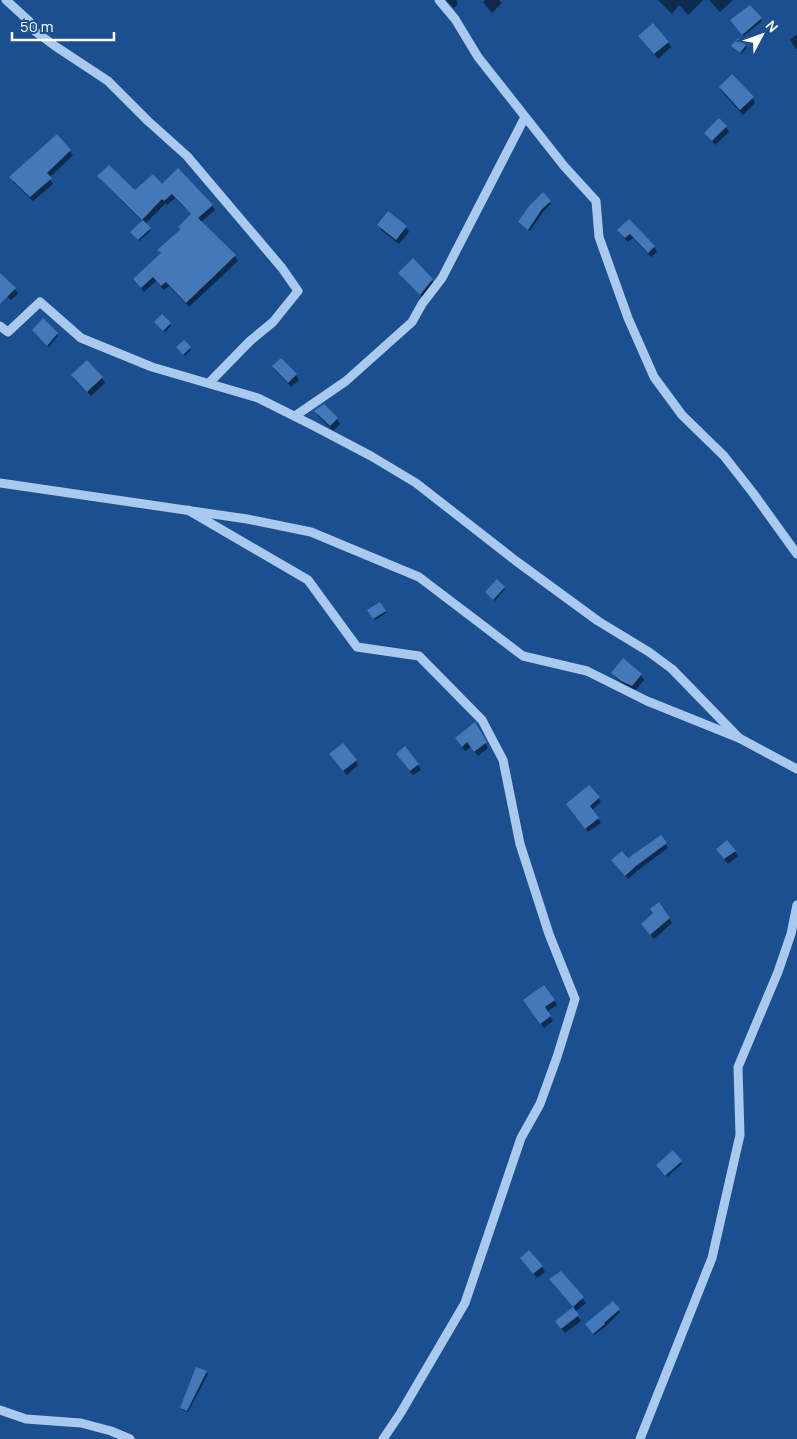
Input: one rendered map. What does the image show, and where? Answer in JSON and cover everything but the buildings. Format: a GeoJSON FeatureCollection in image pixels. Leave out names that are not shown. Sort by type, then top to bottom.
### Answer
{"type":"FeatureCollection","features":[{"type":"Feature","properties":{"kind":"street"},"geometry":{"type":"LineString","coordinates":[[6,0],[29,21],[36,32],[108,81],[187,156],[282,268],[298,291],[273,322],[209,383]]}},
{"type":"Feature","properties":{"kind":"street"},"geometry":{"type":"LineString","coordinates":[[439,0],[455,19],[478,56],[525,117],[564,166],[596,201],[599,237],[628,318],[654,377],[682,415],[724,456],[797,554]]}},
{"type":"Feature","properties":{"kind":"street"},"geometry":{"type":"LineString","coordinates":[[295,416],[346,381],[412,322],[422,304],[442,278],[525,117]]}},
{"type":"Feature","properties":{"kind":"street"},"geometry":{"type":"LineString","coordinates":[[0,326],[8,332],[40,302],[81,338],[152,366],[258,398],[371,456],[416,483],[516,561],[598,621],[649,652],[672,669],[739,738]]}},
{"type":"Feature","properties":{"kind":"street"},"geometry":{"type":"LineString","coordinates":[[0,483],[247,518],[311,532],[420,577],[523,656],[586,671],[647,702],[739,738],[797,769]]}},
{"type":"Feature","properties":{"kind":"street"},"geometry":{"type":"LineString","coordinates":[[188,510],[308,580],[357,647],[419,656],[482,720],[503,760],[520,844],[549,934],[575,999],[540,1104],[521,1138],[465,1303],[400,1414],[383,1439]]}},
{"type":"Feature","properties":{"kind":"street"},"geometry":{"type":"LineString","coordinates":[[640,1439],[712,1258],[740,1135],[738,1067],[778,972],[791,934],[797,905]]}},
{"type":"Feature","properties":{"kind":"street"},"geometry":{"type":"LineString","coordinates":[[0,1410],[26,1419],[81,1423],[111,1431],[130,1439]]}}]}
